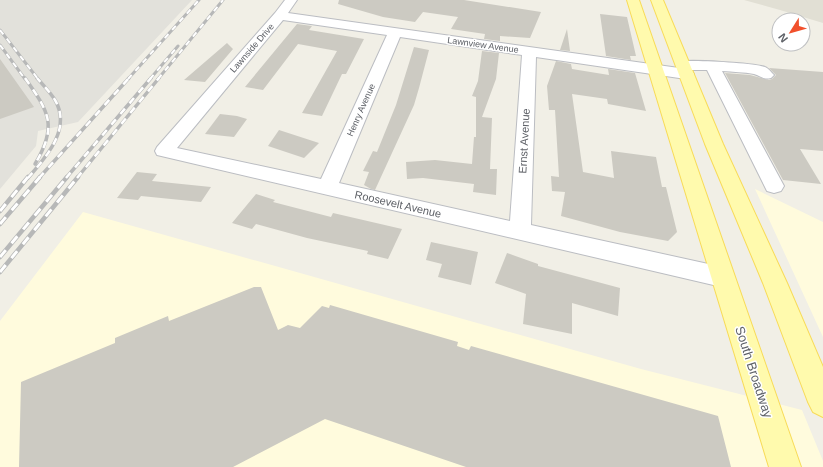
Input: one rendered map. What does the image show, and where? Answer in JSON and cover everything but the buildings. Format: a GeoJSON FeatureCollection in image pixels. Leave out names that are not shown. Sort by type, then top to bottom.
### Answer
{"type":"FeatureCollection","features":[{"type":"Feature","properties":{"kind":"main road","name":"South Broadway"},"geometry":{"type":"LineString","coordinates":[[633,0],[785,467]]}},
{"type":"Feature","properties":{"kind":"main road"},"geometry":{"type":"LineString","coordinates":[[657,0],[714,144],[775,284],[823,402]]}},
{"type":"Feature","properties":{"kind":"street","name":"Lawnside Drive"},"geometry":{"type":"LineString","coordinates":[[224,80],[280,16],[296,1]]}},
{"type":"Feature","properties":{"kind":"street"},"geometry":{"type":"LineString","coordinates":[[317,8],[373,29]]}},
{"type":"Feature","properties":{"kind":"street","name":"Lawnview Avenue"},"geometry":{"type":"LineString","coordinates":[[280,16],[656,69],[684,70],[712,66],[760,70],[766,75]]}},
{"type":"Feature","properties":{"kind":"street","name":"Henry Avenue"},"geometry":{"type":"LineString","coordinates":[[327,188],[395,32]]}},
{"type":"Feature","properties":{"kind":"street","name":"Ernst Avenue"},"geometry":{"type":"LineString","coordinates":[[520,231],[529,51]]}},
{"type":"Feature","properties":{"kind":"street"},"geometry":{"type":"LineString","coordinates":[[712,66],[774,186]]}},
{"type":"Feature","properties":{"kind":"street","name":"Roosevelt Avenue"},"geometry":{"type":"LineString","coordinates":[[224,80],[164,151],[722,277]]}},
{"type":"Feature","properties":{"kind":"shaded area"},"geometry":{"type":"Polygon","coordinates":[[[0,0],[192,0],[78,122],[38,131],[36,146],[0,189],[0,0]]]}},
{"type":"Feature","properties":{"kind":"shaded area"},"geometry":{"type":"Polygon","coordinates":[[[744,0],[823,0],[823,23],[811,19],[811,12],[787,12],[744,0]]]}},
{"type":"Feature","properties":{"kind":"shaded area"},"geometry":{"type":"Polygon","coordinates":[[[755,189],[823,222],[823,337],[755,189]]]}},
{"type":"Feature","properties":{"kind":"shaded area"},"geometry":{"type":"Polygon","coordinates":[[[83,212],[641,369],[802,410],[823,461],[823,467],[0,467],[0,321],[83,212]]]}},
{"type":"Feature","properties":{"kind":"railway"},"geometry":{"type":"LineString","coordinates":[[128,79],[199,0]]}},
{"type":"Feature","properties":{"kind":"railway"},"geometry":{"type":"LineString","coordinates":[[158,79],[223,0]]}},
{"type":"Feature","properties":{"kind":"railway"},"geometry":{"type":"LineString","coordinates":[[0,30],[38,79]]}},
{"type":"Feature","properties":{"kind":"railway"},"geometry":{"type":"LineString","coordinates":[[0,45],[25,79]]}},
{"type":"Feature","properties":{"kind":"railway"},"geometry":{"type":"LineString","coordinates":[[150,79],[178,46]]}},
{"type":"Feature","properties":{"kind":"railway"},"geometry":{"type":"LineString","coordinates":[[25,78],[40,100],[48,120],[47,139],[35,164]]}},
{"type":"Feature","properties":{"kind":"railway"},"geometry":{"type":"LineString","coordinates":[[28,178],[49,152],[55,142],[59,132],[60,121],[59,111],[55,100],[37,78]]}},
{"type":"Feature","properties":{"kind":"railway"},"geometry":{"type":"LineString","coordinates":[[39,178],[129,78]]}},
{"type":"Feature","properties":{"kind":"railway"},"geometry":{"type":"LineString","coordinates":[[66,178],[151,78]]}},
{"type":"Feature","properties":{"kind":"railway"},"geometry":{"type":"LineString","coordinates":[[77,178],[159,78]]}},
{"type":"Feature","properties":{"kind":"railway"},"geometry":{"type":"LineString","coordinates":[[0,211],[28,177]]}},
{"type":"Feature","properties":{"kind":"railway"},"geometry":{"type":"LineString","coordinates":[[0,224],[40,177]]}},
{"type":"Feature","properties":{"kind":"railway"},"geometry":{"type":"LineString","coordinates":[[0,257],[67,177]]}},
{"type":"Feature","properties":{"kind":"railway"},"geometry":{"type":"LineString","coordinates":[[0,272],[78,177]]}}]}
